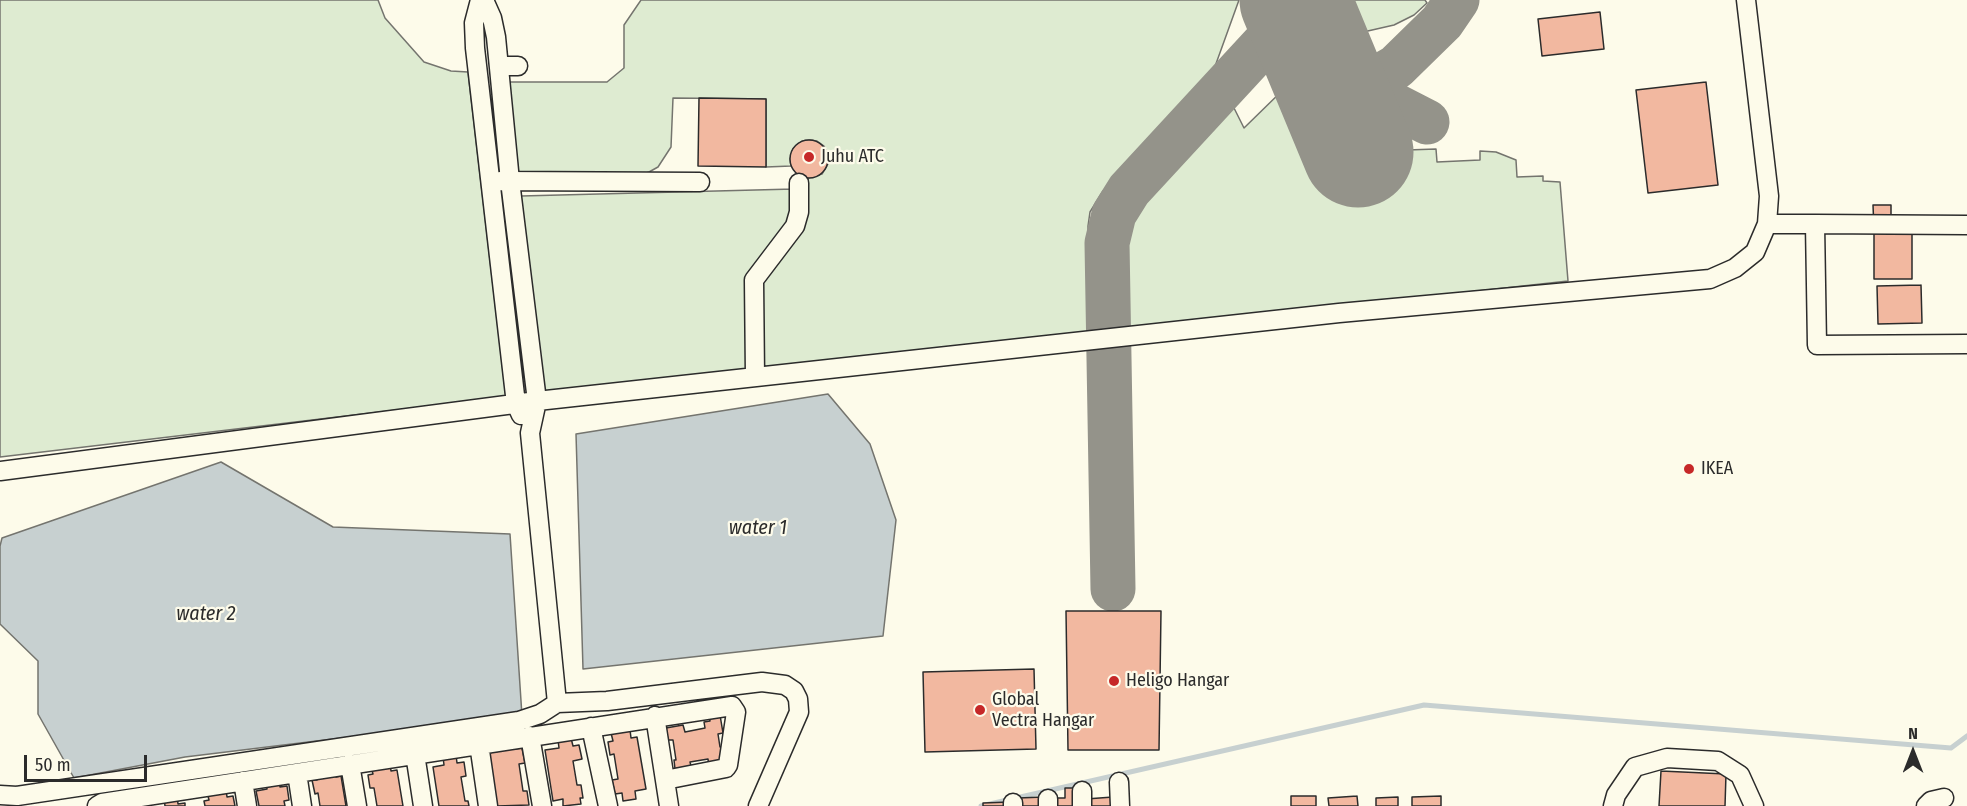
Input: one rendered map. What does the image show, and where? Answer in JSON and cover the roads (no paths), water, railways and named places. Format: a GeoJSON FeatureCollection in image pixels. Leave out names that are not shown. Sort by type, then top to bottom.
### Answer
{"type":"FeatureCollection","features":[{"type":"Feature","properties":{"kind":"street"},"geometry":{"type":"LineString","coordinates":[[482,0],[492,18],[499,66],[510,182],[537,401],[530,433],[557,703]]}},
{"type":"Feature","properties":{"kind":"street"},"geometry":{"type":"LineString","coordinates":[[482,0],[474,23],[474,48],[516,404],[530,433]]}},
{"type":"Feature","properties":{"kind":"street"},"geometry":{"type":"LineString","coordinates":[[0,471],[537,401],[1339,314],[1710,279],[1735,268],[1755,252],[1767,224],[1769,196],[1746,0]]}},
{"type":"Feature","properties":{"kind":"street"},"geometry":{"type":"LineString","coordinates":[[499,66],[518,66]]}},
{"type":"Feature","properties":{"kind":"street"},"geometry":{"type":"LineString","coordinates":[[489,182],[700,182]]}},
{"type":"Feature","properties":{"kind":"street"},"geometry":{"type":"LineString","coordinates":[[755,377],[754,280],[795,226],[799,212],[799,183]]}},
{"type":"Feature","properties":{"kind":"street"},"geometry":{"type":"LineString","coordinates":[[1767,224],[1967,225]]}},
{"type":"Feature","properties":{"kind":"street"},"geometry":{"type":"LineString","coordinates":[[1815,224],[1817,345],[1967,344]]}},
{"type":"Feature","properties":{"kind":"street"},"geometry":{"type":"LineString","coordinates":[[0,795],[4,797],[29,794],[519,721],[540,714],[557,703],[607,701],[762,682],[785,685],[794,691],[798,699],[799,712],[758,806]]}},
{"type":"Feature","properties":{"kind":"street"},"geometry":{"type":"LineString","coordinates":[[98,806],[102,803],[193,797],[243,781],[732,706],[736,712],[726,768],[665,780]]}},
{"type":"Feature","properties":{"kind":"street"},"geometry":{"type":"LineString","coordinates":[[655,716],[669,806]]}},
{"type":"Feature","properties":{"kind":"street"},"geometry":{"type":"LineString","coordinates":[[591,726],[608,806]]}},
{"type":"Feature","properties":{"kind":"street"},"geometry":{"type":"LineString","coordinates":[[530,736],[542,806]]}},
{"type":"Feature","properties":{"kind":"street"},"geometry":{"type":"LineString","coordinates":[[479,744],[488,806]]}},
{"type":"Feature","properties":{"kind":"street"},"geometry":{"type":"LineString","coordinates":[[415,754],[423,806]]}},
{"type":"Feature","properties":{"kind":"street"},"geometry":{"type":"LineString","coordinates":[[1613,806],[1616,795],[1635,767],[1667,758],[1718,761],[1740,775],[1754,806]]}},
{"type":"Feature","properties":{"kind":"street"},"geometry":{"type":"LineString","coordinates":[[350,764],[357,806]]}},
{"type":"Feature","properties":{"kind":"street"},"geometry":{"type":"LineString","coordinates":[[297,772],[302,806]]}},
{"type":"Feature","properties":{"kind":"street"},"geometry":{"type":"LineString","coordinates":[[243,781],[247,806]]}},
{"type":"Feature","properties":{"kind":"street"},"geometry":{"type":"LineString","coordinates":[[1119,782],[1120,806]]}},
{"type":"Feature","properties":{"kind":"street"},"geometry":{"type":"LineString","coordinates":[[1926,806],[1931,801],[1944,798]]}},
{"type":"Feature","properties":{"kind":"water","name":"water 1"},"geometry":{"type":"Polygon","coordinates":[[[828,394],[870,444],[896,520],[883,636],[583,669],[576,434],[828,394]]]}},
{"type":"Feature","properties":{"kind":"water","name":"water 2"},"geometry":{"type":"Polygon","coordinates":[[[221,462],[333,527],[510,534],[522,716],[185,757],[74,778],[38,714],[38,661],[0,624],[0,546],[2,538],[221,462]]]}},
{"type":"Feature","properties":{"kind":"waterway"},"geometry":{"type":"LineString","coordinates":[[981,806],[1424,705],[1951,748],[1967,736]]}},
{"type":"Feature","properties":{"kind":"place","name":"Juhu ATC"},"geometry":{"type":"Point","coordinates":[809,157]}},
{"type":"Feature","properties":{"kind":"place","name":"IKEA"},"geometry":{"type":"Point","coordinates":[1689,469]}},
{"type":"Feature","properties":{"kind":"place","name":"Heligo Hangar"},"geometry":{"type":"Point","coordinates":[1114,681]}},
{"type":"Feature","properties":{"kind":"place","name":"Global Vectra Hangar"},"geometry":{"type":"Point","coordinates":[980,710]}}]}
